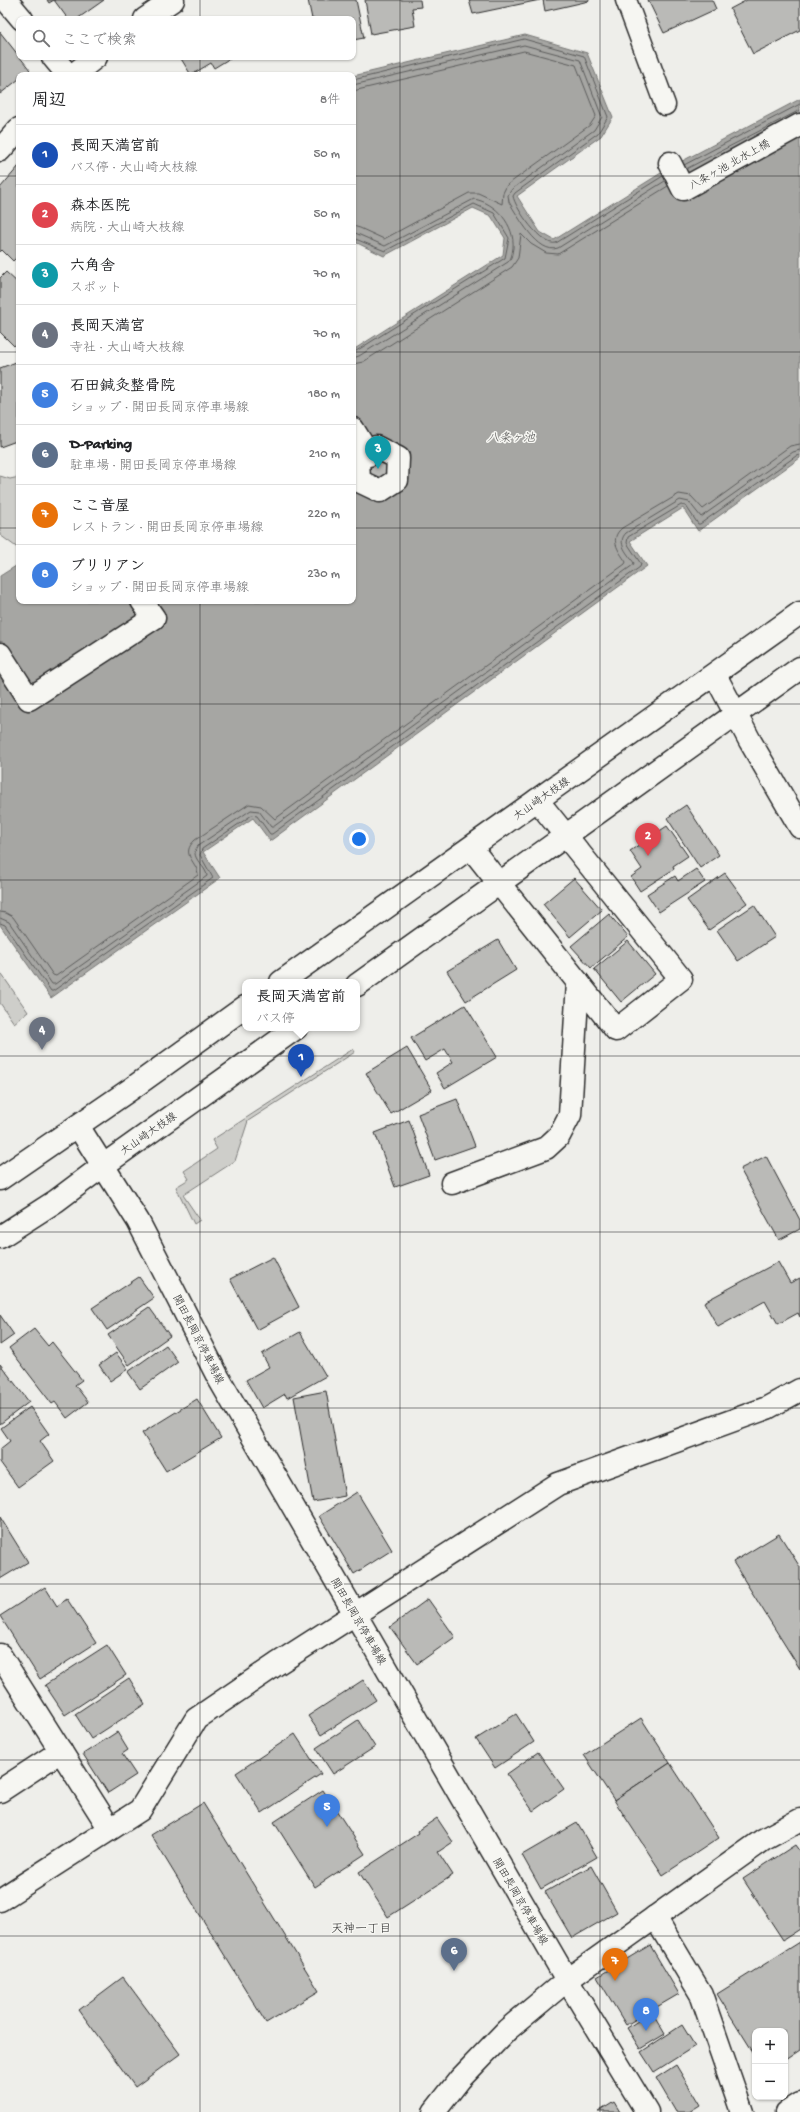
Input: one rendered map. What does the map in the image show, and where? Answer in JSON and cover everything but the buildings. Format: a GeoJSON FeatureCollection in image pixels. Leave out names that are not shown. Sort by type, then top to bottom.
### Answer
{"type":"FeatureCollection","features":[{"type":"Feature","properties":{"kind":"street"},"geometry":{"type":"LineString","coordinates":[[6,0],[19,16]]}},
{"type":"Feature","properties":{"kind":"street"},"geometry":{"type":"LineString","coordinates":[[149,16],[173,0]]}},
{"type":"Feature","properties":{"kind":"street"},"geometry":{"type":"LineString","coordinates":[[56,60],[66,72]]}},
{"type":"Feature","properties":{"kind":"street"},"geometry":{"type":"LineString","coordinates":[[77,72],[92,60]]}},
{"type":"Feature","properties":{"kind":"street","name":"八条ヶ池 北水上橋"},"geometry":{"type":"LineString","coordinates":[[670,163],[683,189],[800,125]]}},
{"type":"Feature","properties":{"kind":"street"},"geometry":{"type":"LineString","coordinates":[[0,150],[16,132]]}},
{"type":"Feature","properties":{"kind":"street"},"geometry":{"type":"LineString","coordinates":[[356,434],[369,453]]}},
{"type":"Feature","properties":{"kind":"street"},"geometry":{"type":"LineString","coordinates":[[0,654],[29,699],[154,618],[144,604]]}},
{"type":"Feature","properties":{"kind":"street","name":"大山崎大枝線"},"geometry":{"type":"LineString","coordinates":[[285,979],[715,675],[800,613]]}},
{"type":"Feature","properties":{"kind":"street"},"geometry":{"type":"LineString","coordinates":[[360,983],[800,668]]}},
{"type":"Feature","properties":{"kind":"street"},"geometry":{"type":"LineString","coordinates":[[715,675],[800,827]]}},
{"type":"Feature","properties":{"kind":"street"},"geometry":{"type":"LineString","coordinates":[[471,848],[616,1030],[680,979],[537,800]]}},
{"type":"Feature","properties":{"kind":"street"},"geometry":{"type":"LineString","coordinates":[[452,1183],[546,1148],[559,1136],[570,1115],[578,982]]}},
{"type":"Feature","properties":{"kind":"street"},"geometry":{"type":"LineString","coordinates":[[0,1179],[78,1126],[242,1009]]}},
{"type":"Feature","properties":{"kind":"street","name":"大山崎大枝線"},"geometry":{"type":"LineString","coordinates":[[0,1237],[56,1201],[292,1031]]}},
{"type":"Feature","properties":{"kind":"street","name":"開田長岡京停車場線"},"geometry":{"type":"LineString","coordinates":[[78,1126],[138,1221],[218,1377],[567,1980],[647,2112]]}},
{"type":"Feature","properties":{"kind":"street"},"geometry":{"type":"LineString","coordinates":[[0,1900],[140,1810],[196,1719],[277,1664],[356,1615],[558,1484],[767,1408],[800,1390]]}},
{"type":"Feature","properties":{"kind":"street"},"geometry":{"type":"LineString","coordinates":[[0,1655],[110,1829]]}},
{"type":"Feature","properties":{"kind":"street"},"geometry":{"type":"LineString","coordinates":[[0,1792],[61,1751]]}},
{"type":"Feature","properties":{"kind":"street"},"geometry":{"type":"LineString","coordinates":[[434,2112],[460,2078],[507,2030],[567,1980],[763,1840],[800,1820]]}},
{"type":"Feature","properties":{"kind":"street"},"geometry":{"type":"LineString","coordinates":[[655,1917],[701,1994],[742,2112]]}},
{"type":"Feature","properties":{"kind":"lane"},"geometry":{"type":"LineString","coordinates":[[626,0],[666,105]]}},
{"type":"Feature","properties":{"kind":"lane"},"geometry":{"type":"LineString","coordinates":[[786,2112],[800,2103]]}},
{"type":"Feature","properties":{"kind":"shaded area"},"geometry":{"type":"Polygon","coordinates":[[[0,476],[10,479],[16,478],[16,547],[0,535],[0,476]]]}},
{"type":"Feature","properties":{"kind":"shaded area"},"geometry":{"type":"Polygon","coordinates":[[[0,972],[28,1012],[14,1023],[0,1003],[0,972]]]}},
{"type":"Feature","properties":{"kind":"shaded area"},"geometry":{"type":"Polygon","coordinates":[[[353,1049],[355,1052],[248,1121],[235,1161],[183,1195],[200,1220],[194,1224],[176,1187],[189,1179],[184,1171],[217,1149],[212,1140],[353,1049]]]}},
{"type":"Feature","properties":{"kind":"water","name":"八条ヶ池"},"geometry":{"type":"Polygon","coordinates":[[[525,35],[587,53],[613,117],[601,136],[517,196],[540,232],[554,240],[669,168],[800,99],[800,458],[698,531],[683,508],[630,541],[647,566],[270,841],[253,818],[203,852],[220,878],[51,998],[0,925],[0,576],[16,566],[16,604],[356,604],[356,348],[503,255],[505,238],[491,216],[473,208],[384,256],[356,242],[356,75],[525,35]]]}},
{"type":"Feature","properties":{"kind":"place","name":"六角舎"},"geometry":{"type":"Point","coordinates":[378,469]}},
{"type":"Feature","properties":{"kind":"place","name":"森本医院"},"geometry":{"type":"Point","coordinates":[648,856]}},
{"type":"Feature","properties":{"kind":"place","name":"長岡天満宮"},"geometry":{"type":"Point","coordinates":[42,1050]}},
{"type":"Feature","properties":{"kind":"place","name":"長岡天満宮前"},"geometry":{"type":"Point","coordinates":[301,1077]}},
{"type":"Feature","properties":{"kind":"place","name":"石田鍼灸整骨院"},"geometry":{"type":"Point","coordinates":[327,1827]}},
{"type":"Feature","properties":{"kind":"place","name":"D-Parking"},"geometry":{"type":"Point","coordinates":[454,1971]}},
{"type":"Feature","properties":{"kind":"place","name":"ここ音屋"},"geometry":{"type":"Point","coordinates":[615,1981]}},
{"type":"Feature","properties":{"kind":"place","name":"ブリリアン"},"geometry":{"type":"Point","coordinates":[646,2031]}},
{"type":"Feature","properties":{"kind":"district","name":"天神一丁目"},"geometry":{"type":"Point","coordinates":[361,1928]}}]}
